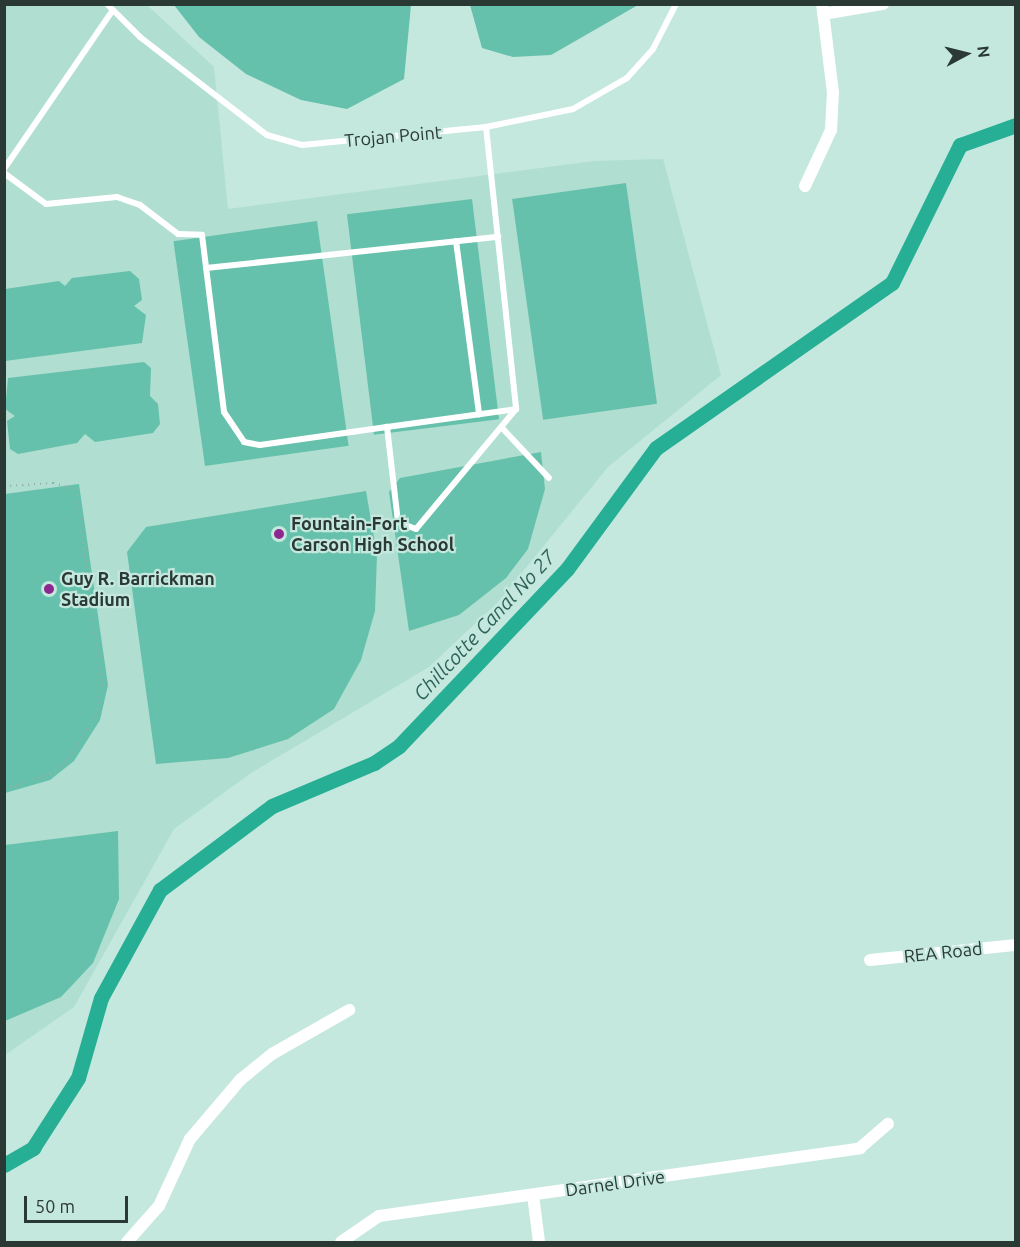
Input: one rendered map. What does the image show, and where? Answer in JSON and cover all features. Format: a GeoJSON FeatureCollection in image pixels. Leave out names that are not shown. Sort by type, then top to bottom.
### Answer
{"type":"FeatureCollection","features":[{"type":"Feature","properties":{"kind":"street"},"geometry":{"type":"LineString","coordinates":[[805,186],[831,130],[823,9],[883,4]]}},
{"type":"Feature","properties":{"kind":"street","name":"REA Road"},"geometry":{"type":"LineString","coordinates":[[870,960],[1016,945]]}},
{"type":"Feature","properties":{"kind":"street"},"geometry":{"type":"LineString","coordinates":[[126,1242],[159,1206],[190,1139],[240,1080],[272,1054],[349,1010]]}},
{"type":"Feature","properties":{"kind":"street","name":"Darnel Drive"},"geometry":{"type":"LineString","coordinates":[[341,1242],[379,1216],[860,1148],[888,1124]]}},
{"type":"Feature","properties":{"kind":"street"},"geometry":{"type":"LineString","coordinates":[[533,1195],[539,1242]]}},
{"type":"Feature","properties":{"kind":"lane","name":"Trojan Point"},"geometry":{"type":"LineString","coordinates":[[107,4],[112,11],[282,142],[302,145],[486,127],[540,119],[606,94],[653,49],[676,4]]}},
{"type":"Feature","properties":{"kind":"lane"},"geometry":{"type":"LineString","coordinates":[[112,11],[4,171],[46,204],[117,196],[140,205],[178,234],[202,235],[224,412],[244,442],[260,445],[516,409]]}},
{"type":"Feature","properties":{"kind":"lane"},"geometry":{"type":"LineString","coordinates":[[387,427],[398,522],[408,530],[416,529],[502,429],[516,409],[486,127]]}},
{"type":"Feature","properties":{"kind":"lane"},"geometry":{"type":"LineString","coordinates":[[206,268],[498,237]]}},
{"type":"Feature","properties":{"kind":"lane"},"geometry":{"type":"LineString","coordinates":[[456,241],[479,414]]}},
{"type":"Feature","properties":{"kind":"lane"},"geometry":{"type":"LineString","coordinates":[[502,429],[549,478]]}},
{"type":"Feature","properties":{"kind":"path"},"geometry":{"type":"LineString","coordinates":[[4,486],[53,483],[76,489],[103,691],[95,717],[69,758],[43,777],[4,789]]}},
{"type":"Feature","properties":{"kind":"shaded area","name":"Fountain-Fort Carson High School"},"geometry":{"type":"Polygon","coordinates":[[[5,5],[147,5],[214,67],[228,209],[594,161],[663,159],[721,375],[608,467],[498,602],[429,667],[251,773],[174,829],[74,1007],[5,1055],[5,5]]]}},
{"type":"Feature","properties":{"kind":"green space"},"geometry":{"type":"Polygon","coordinates":[[[470,4],[638,5],[551,55],[513,57],[482,48],[470,4]]]}},
{"type":"Feature","properties":{"kind":"green space"},"geometry":{"type":"Polygon","coordinates":[[[174,5],[411,5],[404,79],[347,109],[301,100],[246,74],[199,37],[174,5]]]}},
{"type":"Feature","properties":{"kind":"green space"},"geometry":{"type":"Polygon","coordinates":[[[626,183],[657,404],[543,420],[512,199],[626,183]]]}},
{"type":"Feature","properties":{"kind":"green space"},"geometry":{"type":"Polygon","coordinates":[[[472,199],[499,419],[374,435],[347,214],[472,199]]]}},
{"type":"Feature","properties":{"kind":"green space"},"geometry":{"type":"Polygon","coordinates":[[[317,221],[349,446],[205,466],[173,241],[317,221]]]}},
{"type":"Feature","properties":{"kind":"green space"},"geometry":{"type":"Polygon","coordinates":[[[130,271],[139,279],[142,300],[134,306],[146,315],[142,343],[5,361],[5,289],[59,281],[65,286],[72,278],[130,271]]]}},
{"type":"Feature","properties":{"kind":"green space"},"geometry":{"type":"Polygon","coordinates":[[[144,362],[151,368],[150,396],[158,404],[160,424],[153,433],[95,442],[85,434],[77,443],[18,454],[10,449],[7,421],[15,416],[5,409],[8,378],[144,362]]]}},
{"type":"Feature","properties":{"kind":"green space"},"geometry":{"type":"Polygon","coordinates":[[[541,452],[545,489],[528,549],[506,578],[459,615],[409,631],[389,492],[400,478],[541,452]]]}},
{"type":"Feature","properties":{"kind":"green space","name":"Guy R. Barrickman Stadium"},"geometry":{"type":"Polygon","coordinates":[[[79,484],[108,685],[100,720],[74,761],[50,780],[5,793],[5,494],[79,484]]]}},
{"type":"Feature","properties":{"kind":"green space"},"geometry":{"type":"Polygon","coordinates":[[[366,491],[377,555],[375,611],[361,660],[334,709],[288,739],[228,758],[156,764],[127,552],[146,527],[366,491]]]}},
{"type":"Feature","properties":{"kind":"green space"},"geometry":{"type":"Polygon","coordinates":[[[118,831],[119,899],[93,963],[61,997],[5,1021],[5,845],[118,831]]]}},
{"type":"Feature","properties":{"kind":"waterway","name":"Chillcotte Canal No 27"},"geometry":{"type":"LineString","coordinates":[[4,1165],[33,1148],[78,1078],[101,998],[160,890],[272,806],[374,763],[399,746],[567,569],[656,448],[892,283],[960,145],[1016,125]]}},
{"type":"Feature","properties":{"kind":"place","name":"Fountain-Fort Carson High School"},"geometry":{"type":"Point","coordinates":[279,534]}},
{"type":"Feature","properties":{"kind":"place","name":"Guy R. Barrickman Stadium"},"geometry":{"type":"Point","coordinates":[49,589]}}]}
